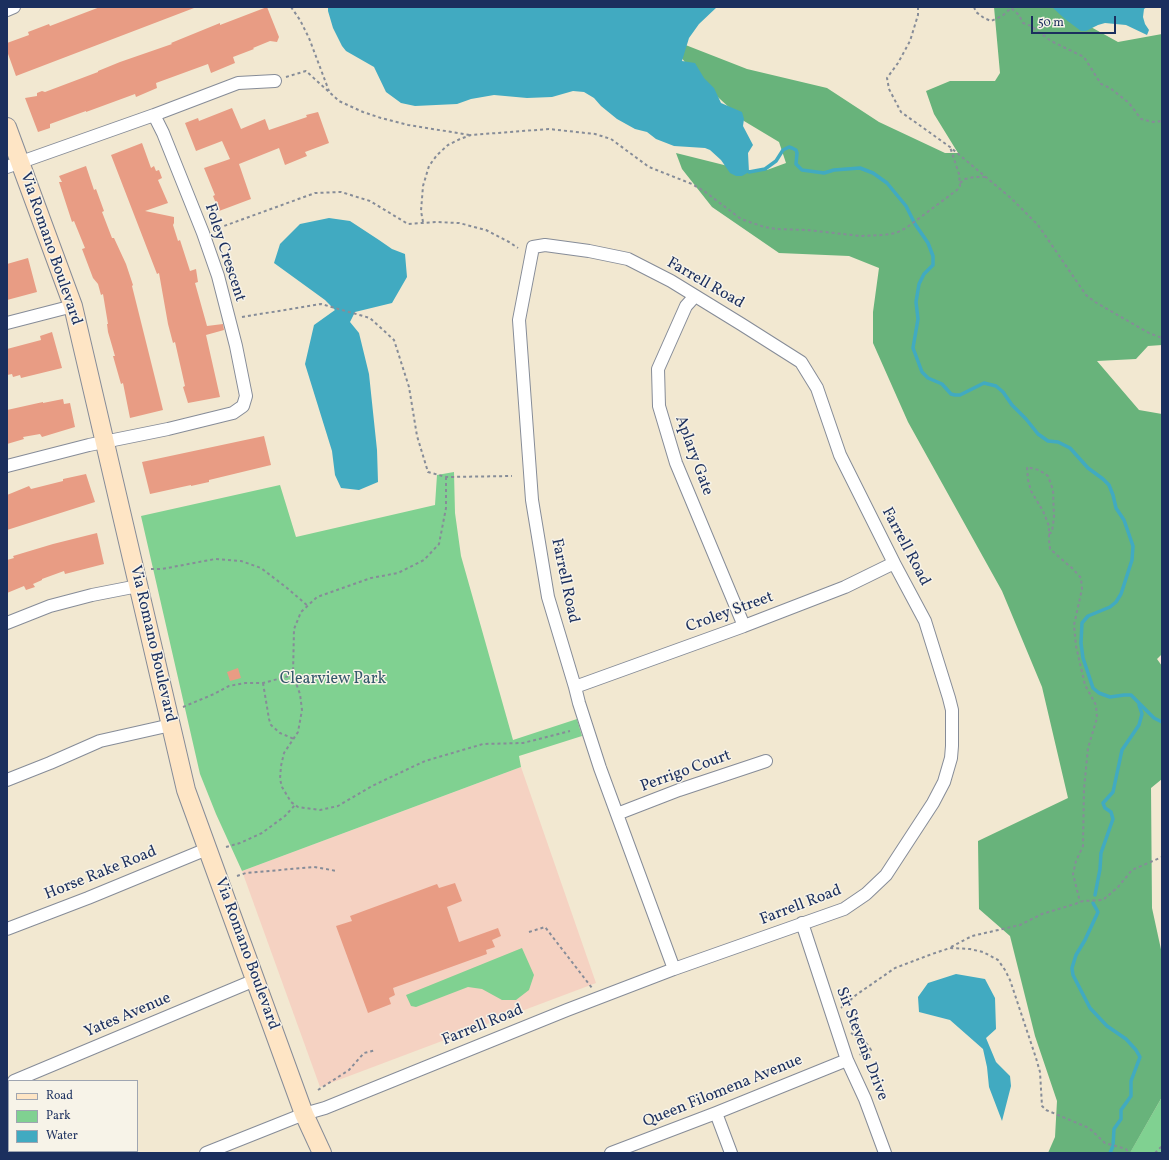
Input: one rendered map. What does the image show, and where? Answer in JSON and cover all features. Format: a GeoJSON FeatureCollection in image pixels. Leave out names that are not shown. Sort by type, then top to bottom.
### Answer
{"type":"FeatureCollection","features":[{"type":"Feature","properties":{"kind":"street"},"geometry":{"type":"LineString","coordinates":[[7,10],[14,7]]}},
{"type":"Feature","properties":{"kind":"street"},"geometry":{"type":"LineString","coordinates":[[14,165],[238,83],[275,80]]}},
{"type":"Feature","properties":{"kind":"street","name":"Foley Crescent"},"geometry":{"type":"LineString","coordinates":[[7,466],[90,445],[233,413],[243,406],[246,396],[236,346],[218,276],[203,233],[163,133],[154,115]]}},
{"type":"Feature","properties":{"kind":"street","name":"Via Romano Boulevard"},"geometry":{"type":"LineString","coordinates":[[7,127],[14,165],[72,306],[186,790],[304,1114],[322,1153]]}},
{"type":"Feature","properties":{"kind":"street","name":"Farrell Road"},"geometry":{"type":"LineString","coordinates":[[206,1153],[304,1114],[325,1108],[560,1013],[674,969],[844,909],[876,885],[886,875],[939,793],[948,770],[952,752],[953,734],[950,698],[925,621],[840,455],[817,388],[801,362],[671,281],[628,259],[589,251],[545,245],[533,247],[519,320],[532,500],[548,597],[579,703],[598,760],[674,969]]}},
{"type":"Feature","properties":{"kind":"street","name":"Aplary Gate"},"geometry":{"type":"LineString","coordinates":[[695,296],[686,306],[658,369],[659,406],[676,463],[744,626]]}},
{"type":"Feature","properties":{"kind":"street"},"geometry":{"type":"LineString","coordinates":[[7,323],[72,306]]}},
{"type":"Feature","properties":{"kind":"street","name":"Croley Street"},"geometry":{"type":"LineString","coordinates":[[575,687],[744,626],[845,587],[894,563]]}},
{"type":"Feature","properties":{"kind":"street"},"geometry":{"type":"LineString","coordinates":[[7,623],[50,606],[92,595],[138,586]]}},
{"type":"Feature","properties":{"kind":"street"},"geometry":{"type":"LineString","coordinates":[[7,780],[50,763],[100,740],[170,725]]}},
{"type":"Feature","properties":{"kind":"street","name":"Perrigo Court"},"geometry":{"type":"LineString","coordinates":[[617,814],[679,790],[766,761]]}},
{"type":"Feature","properties":{"kind":"street","name":"Horse Rake Road"},"geometry":{"type":"LineString","coordinates":[[7,929],[207,849]]}},
{"type":"Feature","properties":{"kind":"street","name":"Sir Stevens Drive"},"geometry":{"type":"LineString","coordinates":[[802,923],[847,1060],[865,1099],[885,1153]]}},
{"type":"Feature","properties":{"kind":"street","name":"Yates Avenue"},"geometry":{"type":"LineString","coordinates":[[16,1080],[255,980]]}},
{"type":"Feature","properties":{"kind":"street","name":"Queen Filomena Avenue"},"geometry":{"type":"LineString","coordinates":[[611,1153],[716,1113],[847,1060]]}},
{"type":"Feature","properties":{"kind":"street"},"geometry":{"type":"LineString","coordinates":[[716,1113],[731,1153]]}},
{"type":"Feature","properties":{"kind":"path"},"geometry":{"type":"LineString","coordinates":[[291,7],[300,20],[309,38],[330,92]]}},
{"type":"Feature","properties":{"kind":"path"},"geometry":{"type":"LineString","coordinates":[[918,7],[918,15],[910,41],[898,63],[887,78],[889,89],[901,112],[950,147],[1012,199],[1038,225],[1086,295],[1149,333],[1162,338]]}},
{"type":"Feature","properties":{"kind":"path"},"geometry":{"type":"LineString","coordinates":[[974,7],[976,12],[991,21],[1002,16],[1010,8],[1019,15],[1023,23],[1031,26],[1051,41],[1084,57],[1091,67],[1095,77],[1101,84],[1110,88],[1129,103],[1141,119],[1153,122],[1162,121]]}},
{"type":"Feature","properties":{"kind":"path"},"geometry":{"type":"LineString","coordinates":[[275,80],[306,71],[339,101],[380,118],[408,125],[471,135],[549,129],[595,134],[611,139],[649,167],[692,184],[704,191],[741,220],[764,227],[777,229],[807,230],[861,236],[896,233],[908,226],[957,190],[960,186],[959,174],[950,147]]}},
{"type":"Feature","properties":{"kind":"path"},"geometry":{"type":"LineString","coordinates":[[423,222],[421,211],[423,186],[429,166],[437,155],[448,145],[471,135]]}},
{"type":"Feature","properties":{"kind":"path"},"geometry":{"type":"LineString","coordinates":[[960,183],[965,179],[985,177]]}},
{"type":"Feature","properties":{"kind":"path"},"geometry":{"type":"LineString","coordinates":[[203,233],[315,194],[342,192],[370,200],[408,224],[423,222],[459,223],[486,230],[518,248]]}},
{"type":"Feature","properties":{"kind":"path"},"geometry":{"type":"LineString","coordinates":[[242,317],[321,304],[370,318],[394,340],[409,387],[417,436],[428,472],[446,477],[512,476]]}},
{"type":"Feature","properties":{"kind":"path"},"geometry":{"type":"LineString","coordinates":[[1049,534],[1052,532],[1054,517],[1053,490],[1048,476],[1039,470],[1027,467],[1031,491],[1043,511],[1049,526],[1049,534],[1050,549],[1081,578],[1082,589],[1074,625],[1076,646],[1085,685],[1096,705],[1097,718],[1088,748],[1084,789],[1083,846],[1076,861],[1073,874],[1080,902]]}},
{"type":"Feature","properties":{"kind":"path"},"geometry":{"type":"LineString","coordinates":[[446,477],[446,508],[439,544],[424,560],[398,573],[371,578],[317,597],[301,612],[294,629],[293,675],[300,694],[302,710],[298,732],[284,753],[280,766],[282,787],[291,802],[298,807],[320,810],[338,806],[372,786],[425,761],[483,744],[523,743],[570,731]]}},
{"type":"Feature","properties":{"kind":"path"},"geometry":{"type":"LineString","coordinates":[[151,569],[162,569],[215,559],[241,561],[261,568],[308,606]]}},
{"type":"Feature","properties":{"kind":"path"},"geometry":{"type":"LineString","coordinates":[[183,707],[229,686],[246,683],[263,683],[293,675]]}},
{"type":"Feature","properties":{"kind":"path"},"geometry":{"type":"LineString","coordinates":[[263,683],[268,719],[271,725],[280,733],[294,739]]}},
{"type":"Feature","properties":{"kind":"path"},"geometry":{"type":"LineString","coordinates":[[226,847],[240,843],[262,832],[285,816],[295,805]]}},
{"type":"Feature","properties":{"kind":"path"},"geometry":{"type":"LineString","coordinates":[[839,1009],[856,995],[895,968],[950,948],[972,936],[1020,924],[1042,914],[1080,902],[1103,900],[1118,887],[1132,870],[1162,856]]}},
{"type":"Feature","properties":{"kind":"path"},"geometry":{"type":"LineString","coordinates":[[238,876],[246,873],[314,867],[337,870]]}},
{"type":"Feature","properties":{"kind":"path"},"geometry":{"type":"LineString","coordinates":[[530,932],[545,927],[592,988]]}},
{"type":"Feature","properties":{"kind":"path"},"geometry":{"type":"LineString","coordinates":[[950,948],[970,949],[983,952],[998,960],[1005,970],[1010,980],[1040,1072],[1042,1106],[1046,1110],[1089,1128],[1105,1143],[1126,1149],[1130,1153]]}},
{"type":"Feature","properties":{"kind":"path"},"geometry":{"type":"LineString","coordinates":[[847,1060],[871,1050],[867,1044],[850,1032]]}},
{"type":"Feature","properties":{"kind":"path"},"geometry":{"type":"LineString","coordinates":[[318,1090],[349,1070],[364,1053],[376,1050]]}},
{"type":"Feature","properties":{"kind":"path"},"geometry":{"type":"LineString","coordinates":[[1155,1153],[1162,1146]]}},
{"type":"Feature","properties":{"kind":"shaded area"},"geometry":{"type":"Polygon","coordinates":[[[521,767],[596,983],[320,1087],[242,871],[521,767]]]}},
{"type":"Feature","properties":{"kind":"green space"},"geometry":{"type":"Polygon","coordinates":[[[994,7],[1058,7],[1062,11],[1118,42],[1162,34],[1162,345],[1148,346],[1136,359],[1097,361],[1139,410],[1162,414],[1162,654],[1157,659],[1162,666],[1162,779],[1151,788],[1152,908],[1162,954],[1162,1097],[1130,1153],[1048,1153],[1055,1137],[1057,1101],[1035,1036],[1010,936],[979,909],[978,841],[1068,798],[1042,687],[1002,591],[908,422],[873,343],[873,312],[879,268],[849,256],[779,253],[712,207],[682,169],[676,153],[744,170],[767,170],[786,163],[779,142],[744,121],[697,78],[681,57],[683,44],[747,69],[827,88],[879,122],[945,153],[958,153],[934,114],[926,91],[950,81],[995,81],[1000,73],[994,7]]]}},
{"type":"Feature","properties":{"kind":"green space","name":"Clearview Park"},"geometry":{"type":"Polygon","coordinates":[[[454,472],[455,513],[461,556],[513,740],[577,719],[582,736],[519,756],[521,767],[242,871],[216,814],[200,774],[141,516],[280,485],[296,537],[435,505],[437,475],[454,472]]]}},
{"type":"Feature","properties":{"kind":"green space"},"geometry":{"type":"Polygon","coordinates":[[[522,948],[534,975],[529,990],[516,1000],[502,1000],[482,989],[468,987],[416,1007],[411,1006],[406,995],[522,948]]]}},
{"type":"Feature","properties":{"kind":"green space"},"geometry":{"type":"Polygon","coordinates":[[[1162,1097],[1162,1153],[1130,1153],[1131,1151],[1162,1097]]]}},
{"type":"Feature","properties":{"kind":"water"},"geometry":{"type":"Polygon","coordinates":[[[328,7],[717,7],[699,24],[689,38],[682,61],[695,63],[704,78],[714,88],[721,103],[742,112],[744,119],[743,126],[753,145],[748,153],[749,172],[742,176],[736,176],[730,173],[721,160],[710,150],[705,148],[674,146],[656,139],[647,132],[635,129],[617,119],[594,98],[584,92],[573,91],[552,97],[527,98],[494,95],[471,99],[457,104],[415,106],[401,103],[386,92],[374,67],[346,51],[342,46],[333,28],[328,7]]]}},
{"type":"Feature","properties":{"kind":"water"},"geometry":{"type":"Polygon","coordinates":[[[1052,7],[1147,7],[1144,9],[1143,17],[1149,30],[1147,35],[1126,25],[1105,23],[1086,31],[1081,31],[1052,7]]]}},
{"type":"Feature","properties":{"kind":"water"},"geometry":{"type":"Polygon","coordinates":[[[329,218],[350,221],[392,249],[405,254],[407,277],[392,303],[355,312],[350,322],[359,333],[369,374],[377,450],[378,482],[359,490],[341,488],[335,475],[332,451],[305,364],[314,325],[335,310],[325,300],[274,263],[280,244],[300,224],[329,218]]]}},
{"type":"Feature","properties":{"kind":"water"},"geometry":{"type":"Polygon","coordinates":[[[956,974],[985,979],[995,998],[996,1029],[986,1038],[996,1062],[1010,1076],[1011,1086],[1002,1121],[989,1087],[983,1049],[950,1020],[919,1012],[918,997],[928,983],[956,974]]]}},
{"type":"Feature","properties":{"kind":"building"},"geometry":{"type":"Polygon","coordinates":[[[100,7],[194,8],[16,76],[7,51],[7,43],[29,35],[28,32],[49,24],[50,26],[100,7]]]}},
{"type":"Feature","properties":{"kind":"building"},"geometry":{"type":"Polygon","coordinates":[[[267,7],[279,37],[277,42],[270,41],[233,57],[235,63],[211,73],[208,64],[156,83],[157,88],[136,97],[135,94],[86,111],[50,124],[50,128],[38,132],[25,98],[37,96],[37,93],[42,91],[45,92],[120,62],[172,44],[171,43],[220,23],[220,25],[267,7]]]}},
{"type":"Feature","properties":{"kind":"building"},"geometry":{"type":"Polygon","coordinates":[[[232,108],[241,129],[265,119],[269,130],[307,117],[306,115],[318,112],[329,143],[305,152],[307,156],[285,165],[279,148],[239,164],[251,199],[219,211],[213,196],[215,195],[204,168],[230,159],[222,141],[196,151],[185,123],[198,118],[199,121],[232,108]]]}},
{"type":"Feature","properties":{"kind":"building"},"geometry":{"type":"Polygon","coordinates":[[[142,143],[151,168],[154,166],[156,171],[159,170],[162,178],[158,180],[168,203],[145,211],[174,217],[173,225],[178,241],[180,240],[190,271],[196,269],[198,282],[195,283],[207,326],[223,324],[224,330],[206,335],[220,397],[188,403],[183,387],[185,386],[175,342],[173,343],[168,324],[159,273],[157,274],[111,155],[142,143]]]}},
{"type":"Feature","properties":{"kind":"building"},"geometry":{"type":"Polygon","coordinates":[[[86,166],[94,190],[96,189],[104,211],[102,212],[112,238],[114,238],[126,264],[133,285],[132,286],[163,410],[130,418],[123,383],[121,384],[113,356],[115,356],[108,332],[103,294],[101,295],[98,284],[93,278],[82,249],[85,248],[74,221],[72,222],[59,182],[62,182],[59,176],[86,166]]]}},
{"type":"Feature","properties":{"kind":"building"},"geometry":{"type":"Polygon","coordinates":[[[28,258],[37,292],[7,300],[7,264],[28,258]]]}},
{"type":"Feature","properties":{"kind":"building"},"geometry":{"type":"Polygon","coordinates":[[[52,332],[62,368],[21,378],[20,375],[13,377],[12,374],[7,375],[7,349],[41,340],[40,336],[52,332]]]}},
{"type":"Feature","properties":{"kind":"building"},"geometry":{"type":"Polygon","coordinates":[[[63,399],[64,404],[70,403],[75,427],[42,437],[40,434],[23,437],[24,439],[7,444],[7,410],[63,399]]]}},
{"type":"Feature","properties":{"kind":"building"},"geometry":{"type":"Polygon","coordinates":[[[264,436],[271,465],[209,480],[209,482],[150,494],[142,462],[264,436]]]}},
{"type":"Feature","properties":{"kind":"building"},"geometry":{"type":"Polygon","coordinates":[[[86,474],[95,502],[7,530],[7,495],[29,486],[31,489],[63,481],[63,479],[86,474]]]}},
{"type":"Feature","properties":{"kind":"building"},"geometry":{"type":"Polygon","coordinates":[[[97,533],[104,564],[65,574],[64,571],[42,579],[33,584],[35,587],[26,590],[24,586],[7,593],[7,560],[14,558],[13,556],[97,533]]]}},
{"type":"Feature","properties":{"kind":"building"},"geometry":{"type":"Polygon","coordinates":[[[238,668],[241,678],[230,681],[227,672],[238,668]]]}},
{"type":"Feature","properties":{"kind":"building"},"geometry":{"type":"Polygon","coordinates":[[[455,883],[462,901],[447,907],[459,942],[498,928],[501,936],[492,940],[495,947],[486,950],[487,954],[393,988],[395,995],[389,998],[391,1004],[368,1013],[336,926],[352,921],[350,916],[437,884],[439,888],[455,883]]]}},
{"type":"Feature","properties":{"kind":"waterway"},"geometry":{"type":"LineString","coordinates":[[749,172],[765,169],[776,161],[783,150],[789,147],[796,150],[796,164],[802,170],[824,173],[834,170],[860,168],[873,173],[887,183],[906,206],[915,224],[928,243],[933,256],[933,265],[924,274],[919,284],[916,302],[918,319],[913,348],[922,372],[928,378],[942,384],[951,394],[955,395],[960,395],[984,383],[996,386],[1003,392],[1012,405],[1038,434],[1048,441],[1058,442],[1070,448],[1088,468],[1109,485],[1116,508],[1124,520],[1133,546],[1132,560],[1121,594],[1116,602],[1110,607],[1088,616],[1082,623],[1081,643],[1083,658],[1093,688],[1099,693],[1110,697],[1131,695],[1154,718],[1162,722]]}},
{"type":"Feature","properties":{"kind":"waterway"},"geometry":{"type":"LineString","coordinates":[[1095,895],[1100,869],[1101,853],[1113,819],[1111,812],[1105,808],[1103,803],[1113,792],[1122,750],[1139,725],[1142,714],[1139,705]]}},
{"type":"Feature","properties":{"kind":"waterway"},"geometry":{"type":"LineString","coordinates":[[1093,903],[1098,912],[1076,955],[1072,968],[1073,975],[1090,1008],[1107,1026],[1126,1039],[1140,1057],[1131,1081],[1131,1096],[1121,1110],[1121,1119],[1114,1129],[1113,1146],[1110,1153]]}}]}
